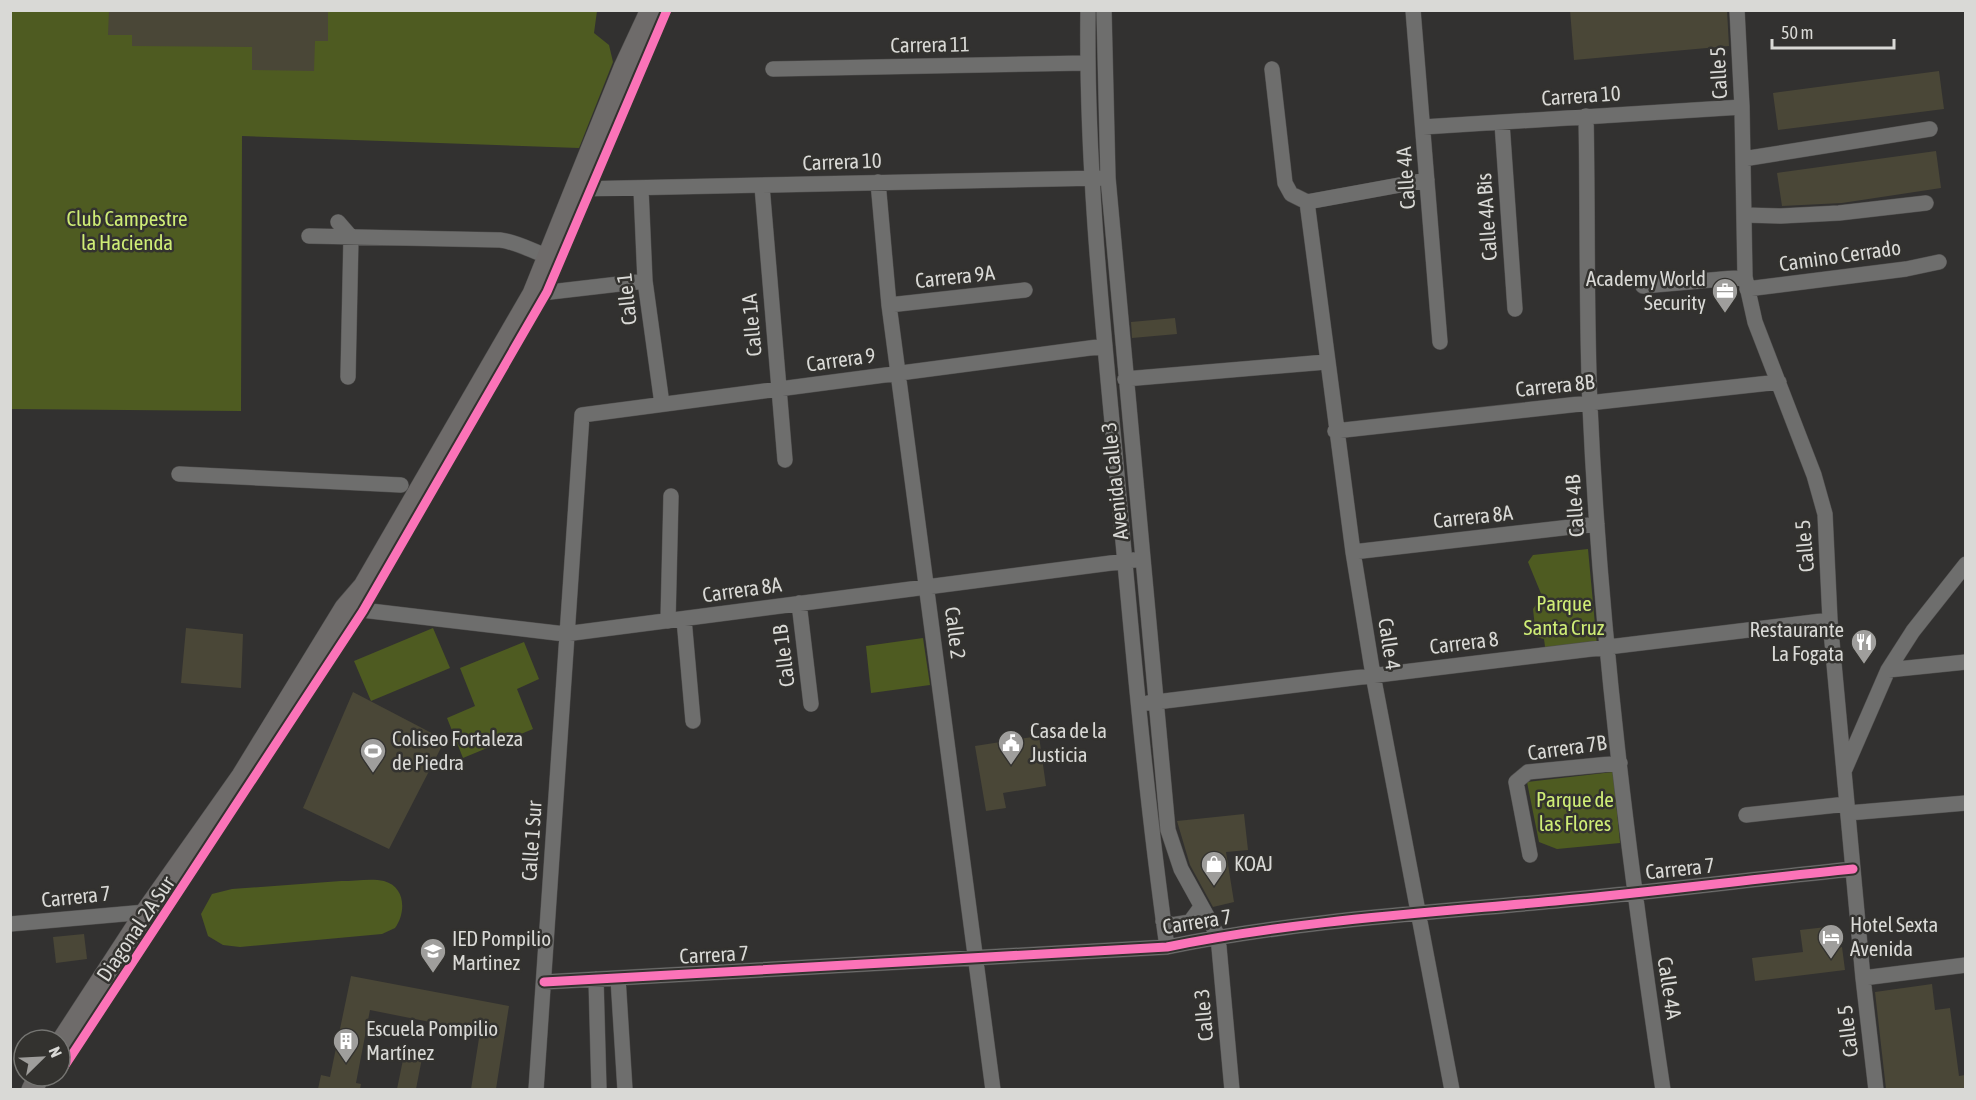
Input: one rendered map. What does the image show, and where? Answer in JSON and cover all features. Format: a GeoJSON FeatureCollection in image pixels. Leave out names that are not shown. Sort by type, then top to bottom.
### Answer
{"type":"FeatureCollection","features":[{"type":"Feature","properties":{"kind":"main road","name":"Diagonal 2A Sur"},"geometry":{"type":"LineString","coordinates":[[70,1028],[146,912],[242,776],[345,608],[364,586],[533,294],[550,257],[624,68],[651,10]]}},
{"type":"Feature","properties":{"kind":"street","name":"Avenida Calle 3"},"geometry":{"type":"LineString","coordinates":[[1088,10],[1087,63],[1144,558],[1168,830],[1181,869],[1218,936]]}},
{"type":"Feature","properties":{"kind":"street","name":"Avenida Calle 3"},"geometry":{"type":"LineString","coordinates":[[1104,10],[1100,178],[1105,346],[1139,704],[1167,947]]}},
{"type":"Feature","properties":{"kind":"street","name":"Calle 4A"},"geometry":{"type":"LineString","coordinates":[[1413,10],[1440,342]]}},
{"type":"Feature","properties":{"kind":"street","name":"Calle 5"},"geometry":{"type":"LineString","coordinates":[[1737,10],[1742,107],[1746,283],[1755,322],[1814,475],[1824,514],[1830,620],[1847,809],[1876,1089]]}},
{"type":"Feature","properties":{"kind":"street","name":"Carrera 11"},"geometry":{"type":"LineString","coordinates":[[774,69],[1087,63]]}},
{"type":"Feature","properties":{"kind":"street"},"geometry":{"type":"LineString","coordinates":[[1272,69],[1285,183],[1291,194],[1307,202],[1427,180]]}},
{"type":"Feature","properties":{"kind":"street","name":"Carrera 10"},"geometry":{"type":"LineString","coordinates":[[1423,127],[1742,107]]}},
{"type":"Feature","properties":{"kind":"street","name":"Calle 4B"},"geometry":{"type":"LineString","coordinates":[[1586,116],[1590,404],[1597,525],[1633,892]]}},
{"type":"Feature","properties":{"kind":"street","name":"Calle 4A Bis"},"geometry":{"type":"LineString","coordinates":[[1502,123],[1515,309]]}},
{"type":"Feature","properties":{"kind":"street"},"geometry":{"type":"LineString","coordinates":[[1743,159],[1930,129]]}},
{"type":"Feature","properties":{"kind":"street","name":"Carrera 10"},"geometry":{"type":"LineString","coordinates":[[577,189],[1100,178]]}},
{"type":"Feature","properties":{"kind":"street","name":"Calle 2"},"geometry":{"type":"LineString","coordinates":[[878,182],[889,305],[993,1089]]}},
{"type":"Feature","properties":{"kind":"street","name":"Calle 1A"},"geometry":{"type":"LineString","coordinates":[[762,186],[785,460]]}},
{"type":"Feature","properties":{"kind":"street","name":"Calle 1"},"geometry":{"type":"LineString","coordinates":[[641,189],[645,281],[662,404]]}},
{"type":"Feature","properties":{"kind":"street","name":"Calle 4"},"geometry":{"type":"LineString","coordinates":[[1307,202],[1335,431],[1373,675],[1452,1089]]}},
{"type":"Feature","properties":{"kind":"street","name":"Camino Cerrado"},"geometry":{"type":"LineString","coordinates":[[1744,214],[1781,216],[1839,213],[1926,202]]}},
{"type":"Feature","properties":{"kind":"street"},"geometry":{"type":"LineString","coordinates":[[338,222],[351,237],[348,377]]}},
{"type":"Feature","properties":{"kind":"street"},"geometry":{"type":"LineString","coordinates":[[309,236],[513,242],[531,252],[550,257]]}},
{"type":"Feature","properties":{"kind":"street","name":"Camino Cerrado"},"geometry":{"type":"LineString","coordinates":[[1643,286],[1746,283],[1906,269],[1939,262]]}},
{"type":"Feature","properties":{"kind":"street"},"geometry":{"type":"LineString","coordinates":[[533,294],[645,281]]}},
{"type":"Feature","properties":{"kind":"street","name":"Carrera 9A"},"geometry":{"type":"LineString","coordinates":[[889,305],[1025,290]]}},
{"type":"Feature","properties":{"kind":"street","name":"Carrera 9"},"geometry":{"type":"LineString","coordinates":[[582,415],[1105,346]]}},
{"type":"Feature","properties":{"kind":"street"},"geometry":{"type":"LineString","coordinates":[[1125,379],[1326,362]]}},
{"type":"Feature","properties":{"kind":"street","name":"Carrera 8B"},"geometry":{"type":"LineString","coordinates":[[1335,431],[1779,382]]}},
{"type":"Feature","properties":{"kind":"street","name":"Calle 1 Sur"},"geometry":{"type":"LineString","coordinates":[[536,1089],[565,634],[582,415]]}},
{"type":"Feature","properties":{"kind":"street"},"geometry":{"type":"LineString","coordinates":[[179,474],[401,485]]}},
{"type":"Feature","properties":{"kind":"street"},"geometry":{"type":"LineString","coordinates":[[669,621],[671,496]]}},
{"type":"Feature","properties":{"kind":"street","name":"Carrera 8A"},"geometry":{"type":"LineString","coordinates":[[1353,552],[1597,525]]}},
{"type":"Feature","properties":{"kind":"street","name":"Carrera 8A"},"geometry":{"type":"LineString","coordinates":[[345,608],[565,634],[1144,558]]}},
{"type":"Feature","properties":{"kind":"street"},"geometry":{"type":"LineString","coordinates":[[1844,771],[1888,670],[1913,631],[1965,564]]}},
{"type":"Feature","properties":{"kind":"street","name":"Calle 1B"},"geometry":{"type":"LineString","coordinates":[[799,603],[811,704]]}},
{"type":"Feature","properties":{"kind":"street"},"geometry":{"type":"LineString","coordinates":[[684,619],[693,722]]}},
{"type":"Feature","properties":{"kind":"street","name":"Carrera 8"},"geometry":{"type":"LineString","coordinates":[[1139,704],[1830,620]]}},
{"type":"Feature","properties":{"kind":"street"},"geometry":{"type":"LineString","coordinates":[[1888,670],[1965,662]]}},
{"type":"Feature","properties":{"kind":"street","name":"Carrera 7B"},"geometry":{"type":"LineString","coordinates":[[1530,855],[1516,782],[1520,776],[1528,772],[1620,763]]}},
{"type":"Feature","properties":{"kind":"street"},"geometry":{"type":"LineString","coordinates":[[1746,814],[1965,803]]}},
{"type":"Feature","properties":{"kind":"street","name":"Carrera 7"},"geometry":{"type":"LineString","coordinates":[[544,982],[1167,947],[1218,936],[1418,912],[1853,869]]}},
{"type":"Feature","properties":{"kind":"street","name":"Calle 4A"},"geometry":{"type":"LineString","coordinates":[[1633,892],[1663,1089]]}},
{"type":"Feature","properties":{"kind":"street"},"geometry":{"type":"LineString","coordinates":[[1163,921],[1172,925],[1190,922],[1201,908]]}},
{"type":"Feature","properties":{"kind":"street","name":"Carrera 7"},"geometry":{"type":"LineString","coordinates":[[10,924],[146,912]]}},
{"type":"Feature","properties":{"kind":"street","name":"Calle 3"},"geometry":{"type":"LineString","coordinates":[[1218,936],[1232,1089]]}},
{"type":"Feature","properties":{"kind":"street"},"geometry":{"type":"LineString","coordinates":[[1863,978],[1965,965]]}},
{"type":"Feature","properties":{"kind":"street"},"geometry":{"type":"LineString","coordinates":[[618,978],[625,1089]]}},
{"type":"Feature","properties":{"kind":"street"},"geometry":{"type":"LineString","coordinates":[[596,979],[599,1089]]}},
{"type":"Feature","properties":{"kind":"green space","name":"Club Campestre la Hacienda"},"geometry":{"type":"Polygon","coordinates":[[[11,11],[597,11],[594,33],[609,45],[613,62],[579,148],[242,136],[241,411],[11,409],[11,11]]]}},
{"type":"Feature","properties":{"kind":"green space","name":"Parque Santa Cruz"},"geometry":{"type":"Polygon","coordinates":[[[1588,549],[1597,646],[1546,654],[1544,639],[1536,637],[1533,609],[1542,596],[1528,562],[1533,555],[1588,549]]]}},
{"type":"Feature","properties":{"kind":"green space"},"geometry":{"type":"Polygon","coordinates":[[[433,628],[450,668],[371,701],[354,661],[433,628]]]}},
{"type":"Feature","properties":{"kind":"green space"},"geometry":{"type":"Polygon","coordinates":[[[923,638],[930,685],[871,693],[866,646],[923,638]]]}},
{"type":"Feature","properties":{"kind":"green space"},"geometry":{"type":"Polygon","coordinates":[[[524,642],[539,679],[517,689],[533,729],[463,758],[447,718],[475,706],[460,668],[524,642]]]}},
{"type":"Feature","properties":{"kind":"green space","name":"Parque de las Flores"},"geometry":{"type":"Polygon","coordinates":[[[1613,772],[1620,843],[1557,849],[1539,842],[1527,782],[1613,772]]]}},
{"type":"Feature","properties":{"kind":"green space"},"geometry":{"type":"Polygon","coordinates":[[[341,881],[384,881],[397,889],[402,908],[395,928],[382,934],[240,947],[223,945],[208,936],[201,914],[212,894],[232,889],[341,881]]]}},
{"type":"Feature","properties":{"kind":"building"},"geometry":{"type":"Polygon","coordinates":[[[109,10],[328,10],[328,41],[315,41],[314,71],[252,70],[252,47],[132,46],[132,35],[108,35],[109,10]]]}},
{"type":"Feature","properties":{"kind":"building"},"geometry":{"type":"Polygon","coordinates":[[[1570,10],[1727,10],[1729,46],[1574,60],[1570,10]]]}},
{"type":"Feature","properties":{"kind":"building"},"geometry":{"type":"Polygon","coordinates":[[[1939,71],[1944,109],[1778,130],[1773,93],[1939,71]]]}},
{"type":"Feature","properties":{"kind":"building"},"geometry":{"type":"Polygon","coordinates":[[[1936,151],[1941,188],[1842,203],[1782,206],[1777,173],[1936,151]]]}},
{"type":"Feature","properties":{"kind":"building"},"geometry":{"type":"Polygon","coordinates":[[[1175,318],[1177,334],[1132,338],[1131,322],[1175,318]]]}},
{"type":"Feature","properties":{"kind":"building"},"geometry":{"type":"Polygon","coordinates":[[[186,628],[243,634],[241,688],[181,683],[186,628]]]}},
{"type":"Feature","properties":{"kind":"building","name":"Coliseo Fortaleza de Piedra"},"geometry":{"type":"Polygon","coordinates":[[[353,692],[445,740],[389,849],[303,808],[353,692]]]}},
{"type":"Feature","properties":{"kind":"building","name":"Casa de la Justicia"},"geometry":{"type":"Polygon","coordinates":[[[1039,736],[1046,786],[1003,793],[1006,808],[986,811],[975,746],[1039,736]]]}},
{"type":"Feature","properties":{"kind":"building"},"geometry":{"type":"Polygon","coordinates":[[[1244,814],[1248,850],[1226,852],[1234,902],[1213,907],[1190,865],[1177,821],[1244,814]]]}},
{"type":"Feature","properties":{"kind":"building"},"geometry":{"type":"Polygon","coordinates":[[[1835,926],[1838,948],[1842,947],[1845,970],[1755,981],[1752,958],[1803,952],[1800,930],[1835,926]]]}},
{"type":"Feature","properties":{"kind":"building"},"geometry":{"type":"Polygon","coordinates":[[[84,934],[87,959],[56,963],[53,937],[84,934]]]}},
{"type":"Feature","properties":{"kind":"building"},"geometry":{"type":"Polygon","coordinates":[[[351,976],[509,1006],[496,1089],[471,1089],[480,1032],[370,1010],[356,1083],[361,1084],[360,1089],[318,1089],[321,1075],[330,1077],[351,976]]]}},
{"type":"Feature","properties":{"kind":"building"},"geometry":{"type":"Polygon","coordinates":[[[1932,984],[1935,1010],[1950,1008],[1959,1076],[1965,1075],[1965,1089],[1886,1089],[1875,992],[1932,984]]]}},
{"type":"Feature","properties":{"kind":"building"},"geometry":{"type":"Polygon","coordinates":[[[405,1050],[423,1053],[416,1089],[397,1089],[405,1050]]]}},
{"type":"Feature","properties":{"kind":"cycle path"},"geometry":{"type":"LineString","coordinates":[[72,1055],[363,611],[547,292],[667,10]]}},
{"type":"Feature","properties":{"kind":"cycle path"},"geometry":{"type":"LineString","coordinates":[[544,982],[1167,947],[1311,924],[1853,869]]}},
{"type":"Feature","properties":{"kind":"place","name":"Academy World Security"},"geometry":{"type":"Point","coordinates":[1725,314]}},
{"type":"Feature","properties":{"kind":"place","name":"Restaurante La Fogata"},"geometry":{"type":"Point","coordinates":[1864,665]}},
{"type":"Feature","properties":{"kind":"place","name":"Casa de la Justicia"},"geometry":{"type":"Point","coordinates":[1011,766]}},
{"type":"Feature","properties":{"kind":"place","name":"Coliseo Fortaleza de Piedra"},"geometry":{"type":"Point","coordinates":[373,774]}},
{"type":"Feature","properties":{"kind":"place","name":"KOAJ"},"geometry":{"type":"Point","coordinates":[1214,887]}},
{"type":"Feature","properties":{"kind":"place","name":"Hotel Sexta Avenida"},"geometry":{"type":"Point","coordinates":[1831,960]}},
{"type":"Feature","properties":{"kind":"place","name":"IED Pompilio Martinez"},"geometry":{"type":"Point","coordinates":[433,974]}},
{"type":"Feature","properties":{"kind":"place","name":"Escuela Pompilio Martínez"},"geometry":{"type":"Point","coordinates":[346,1064]}}]}
